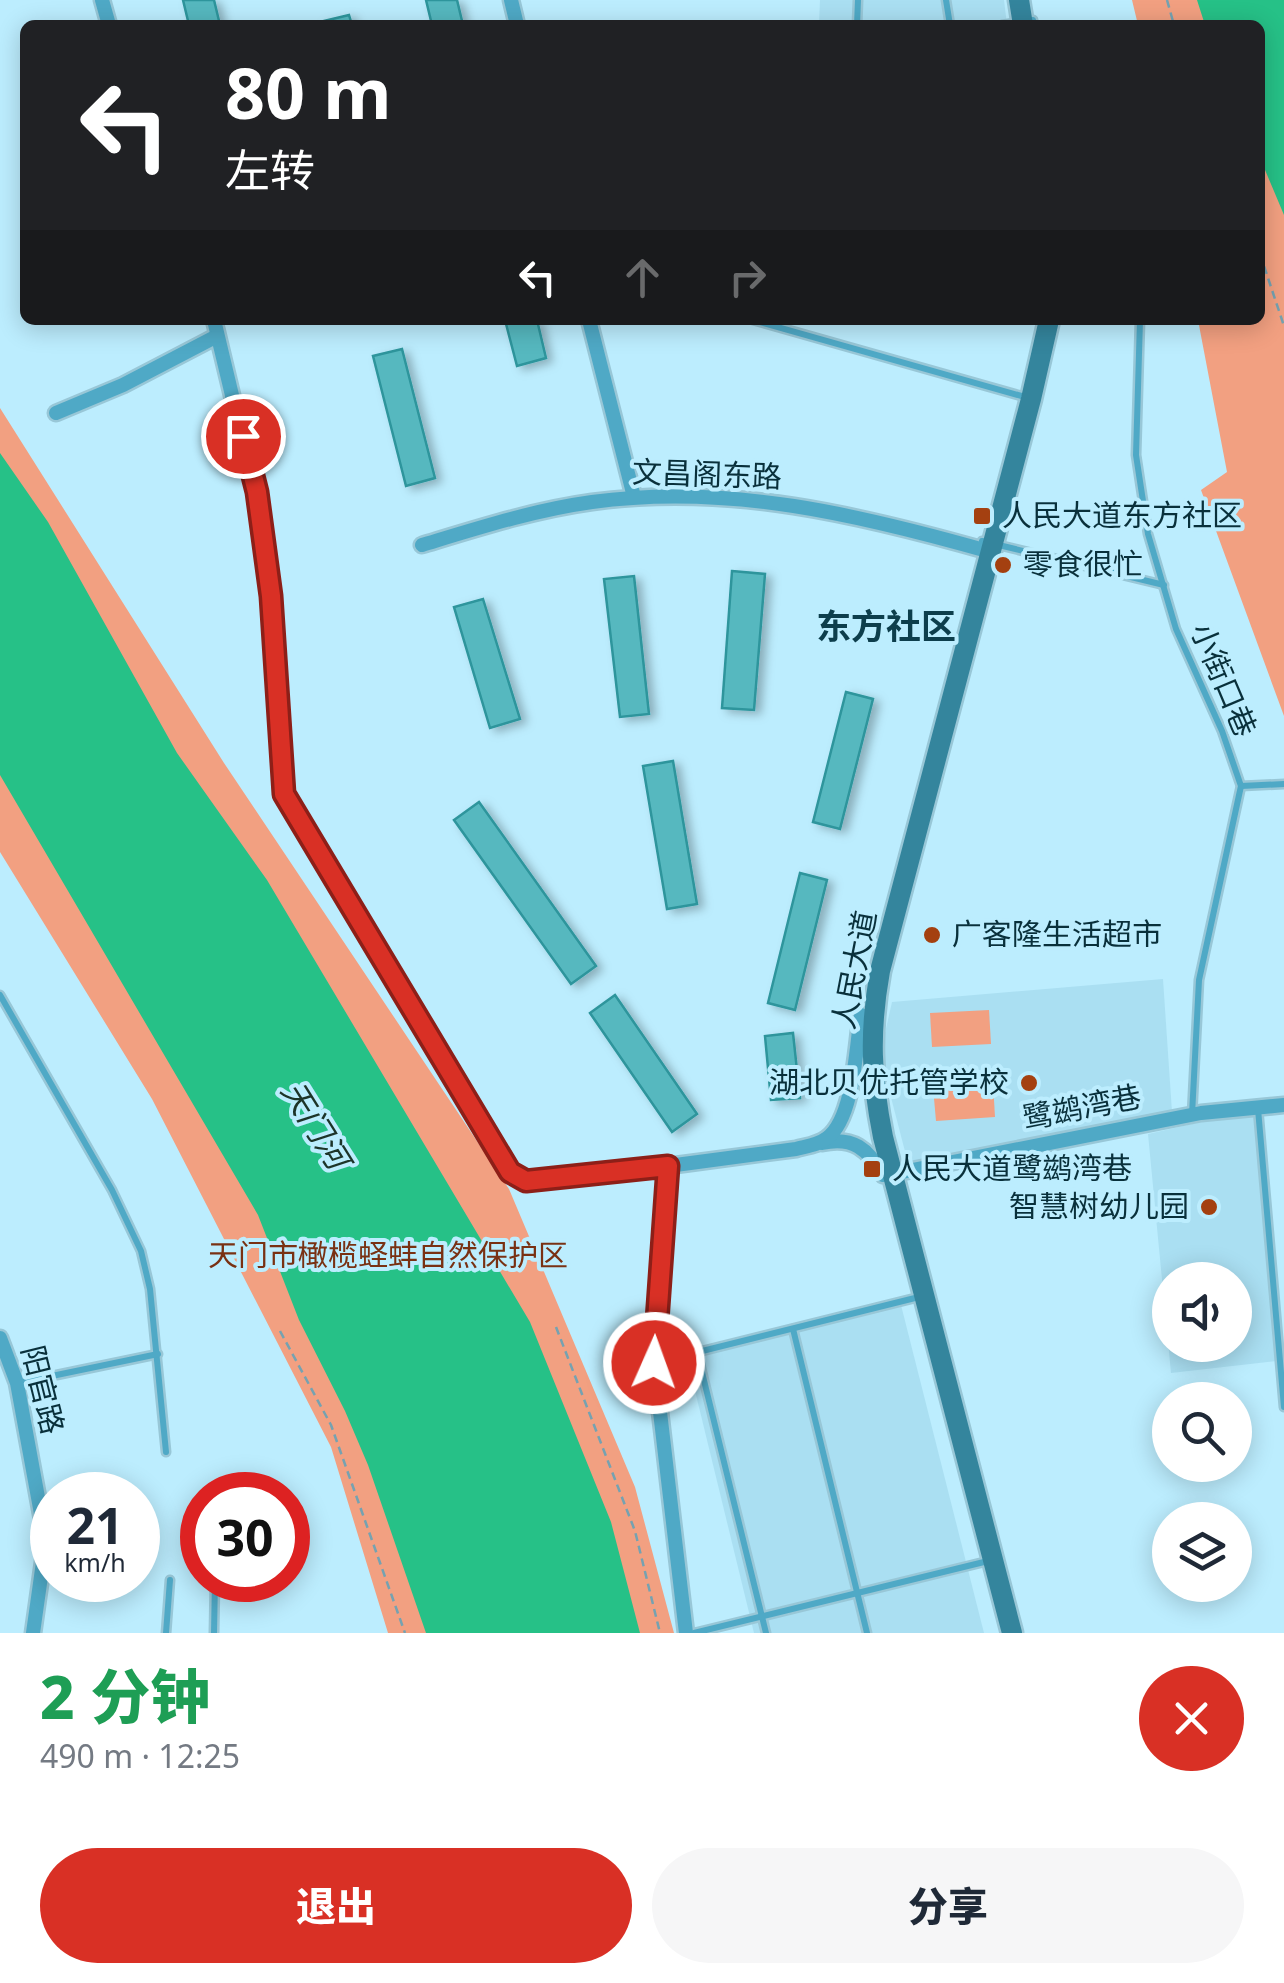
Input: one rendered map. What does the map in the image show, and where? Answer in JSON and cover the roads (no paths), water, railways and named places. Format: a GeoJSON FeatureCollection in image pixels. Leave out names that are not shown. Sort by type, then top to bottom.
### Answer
{"type":"FeatureCollection","features":[{"type":"Feature","properties":{"kind":"main road"},"geometry":{"type":"LineString","coordinates":[[1020,0],[1024,20]]}},
{"type":"Feature","properties":{"kind":"main road","name":"人民大道"},"geometry":{"type":"LineString","coordinates":[[1026,398],[1037,325]]}},
{"type":"Feature","properties":{"kind":"main road","name":"人民大道"},"geometry":{"type":"LineString","coordinates":[[1012,1633],[864,1096],[861,1014],[869,968],[1048,325]]}},
{"type":"Feature","properties":{"kind":"main road","name":"人民大道"},"geometry":{"type":"LineString","coordinates":[[986,546],[880,971],[870,1056],[888,1174],[915,1298],[1002,1633]]}},
{"type":"Feature","properties":{"kind":"street"},"geometry":{"type":"LineString","coordinates":[[590,325],[634,497]]}},
{"type":"Feature","properties":{"kind":"street"},"geometry":{"type":"LineString","coordinates":[[56,412],[123,385],[216,328],[260,508],[271,596],[282,779],[288,802],[510,1172],[526,1181],[668,1166],[847,1140],[868,1153],[888,1174]]}},
{"type":"Feature","properties":{"kind":"street","name":"文昌阁东路"},"geometry":{"type":"LineString","coordinates":[[422,545],[520,516],[634,497],[709,498],[797,506],[986,546]]}},
{"type":"Feature","properties":{"kind":"street"},"geometry":{"type":"LineString","coordinates":[[816,1144],[836,1129],[842,1117],[861,1014]]}},
{"type":"Feature","properties":{"kind":"street","name":"鹭鹚湾巷"},"geometry":{"type":"LineString","coordinates":[[888,1174],[1192,1115],[1284,1105]]}},
{"type":"Feature","properties":{"kind":"street"},"geometry":{"type":"LineString","coordinates":[[668,1166],[654,1363],[686,1633]]}},
{"type":"Feature","properties":{"kind":"street","name":"阳官路"},"geometry":{"type":"LineString","coordinates":[[0,1338],[17,1383],[46,1541],[34,1633]]}},
{"type":"Feature","properties":{"kind":"lane"},"geometry":{"type":"LineString","coordinates":[[770,325],[1026,398]]}},
{"type":"Feature","properties":{"kind":"lane"},"geometry":{"type":"LineString","coordinates":[[792,331],[794,325]]}},
{"type":"Feature","properties":{"kind":"lane","name":"小街口巷"},"geometry":{"type":"LineString","coordinates":[[1140,325],[1136,455],[1148,534],[1176,629],[1222,732],[1241,786]]}},
{"type":"Feature","properties":{"kind":"lane"},"geometry":{"type":"LineString","coordinates":[[986,546],[1164,585]]}},
{"type":"Feature","properties":{"kind":"lane"},"geometry":{"type":"LineString","coordinates":[[1192,1115],[1199,980],[1241,786],[1284,784]]}},
{"type":"Feature","properties":{"kind":"lane"},"geometry":{"type":"LineString","coordinates":[[0,995],[112,1190],[141,1251],[150,1289],[166,1452]]}},
{"type":"Feature","properties":{"kind":"lane"},"geometry":{"type":"LineString","coordinates":[[1258,1108],[1284,1406]]}},
{"type":"Feature","properties":{"kind":"lane"},"geometry":{"type":"LineString","coordinates":[[654,1363],[915,1298]]}},
{"type":"Feature","properties":{"kind":"lane"},"geometry":{"type":"LineString","coordinates":[[792,1329],[867,1633]]}},
{"type":"Feature","properties":{"kind":"lane"},"geometry":{"type":"LineString","coordinates":[[698,1352],[766,1633]]}},
{"type":"Feature","properties":{"kind":"lane"},"geometry":{"type":"LineString","coordinates":[[17,1383],[158,1354]]}},
{"type":"Feature","properties":{"kind":"lane"},"geometry":{"type":"LineString","coordinates":[[694,1633],[984,1562]]}},
{"type":"Feature","properties":{"kind":"lane"},"geometry":{"type":"LineString","coordinates":[[166,1633],[170,1580]]}},
{"type":"Feature","properties":{"kind":"lane"},"geometry":{"type":"LineString","coordinates":[[214,1633],[215,1602]]}},
{"type":"Feature","properties":{"kind":"water"},"geometry":{"type":"Polygon","coordinates":[[[1197,0],[1284,0],[1284,215],[1265,170],[1265,20],[1203,20],[1197,0]]]}},
{"type":"Feature","properties":{"kind":"water","name":"天门市橄榄蛏蚌自然保护区"},"geometry":{"type":"Polygon","coordinates":[[[0,453],[48,522],[177,753],[267,880],[530,1322],[611,1522],[640,1633],[426,1633],[368,1465],[299,1320],[258,1215],[0,775],[0,453]]]}},
{"type":"Feature","properties":{"kind":"place","name":"人民大道东方社区"},"geometry":{"type":"Point","coordinates":[982,516]}},
{"type":"Feature","properties":{"kind":"place","name":"零食很忙"},"geometry":{"type":"Point","coordinates":[1003,565]}},
{"type":"Feature","properties":{"kind":"place","name":"广客隆生活超市"},"geometry":{"type":"Point","coordinates":[932,935]}},
{"type":"Feature","properties":{"kind":"place","name":"湖北贝优托管学校"},"geometry":{"type":"Point","coordinates":[1029,1083]}},
{"type":"Feature","properties":{"kind":"place","name":"人民大道鹭鹚湾巷"},"geometry":{"type":"Point","coordinates":[872,1169]}},
{"type":"Feature","properties":{"kind":"place","name":"智慧树幼儿园"},"geometry":{"type":"Point","coordinates":[1209,1207]}},
{"type":"Feature","properties":{"kind":"district","name":"东方社区"},"geometry":{"type":"Point","coordinates":[886,627]}},
{"type":"Feature","properties":{"kind":"water label","name":"天门河"},"geometry":{"type":"Point","coordinates":[315,1125]}}]}
